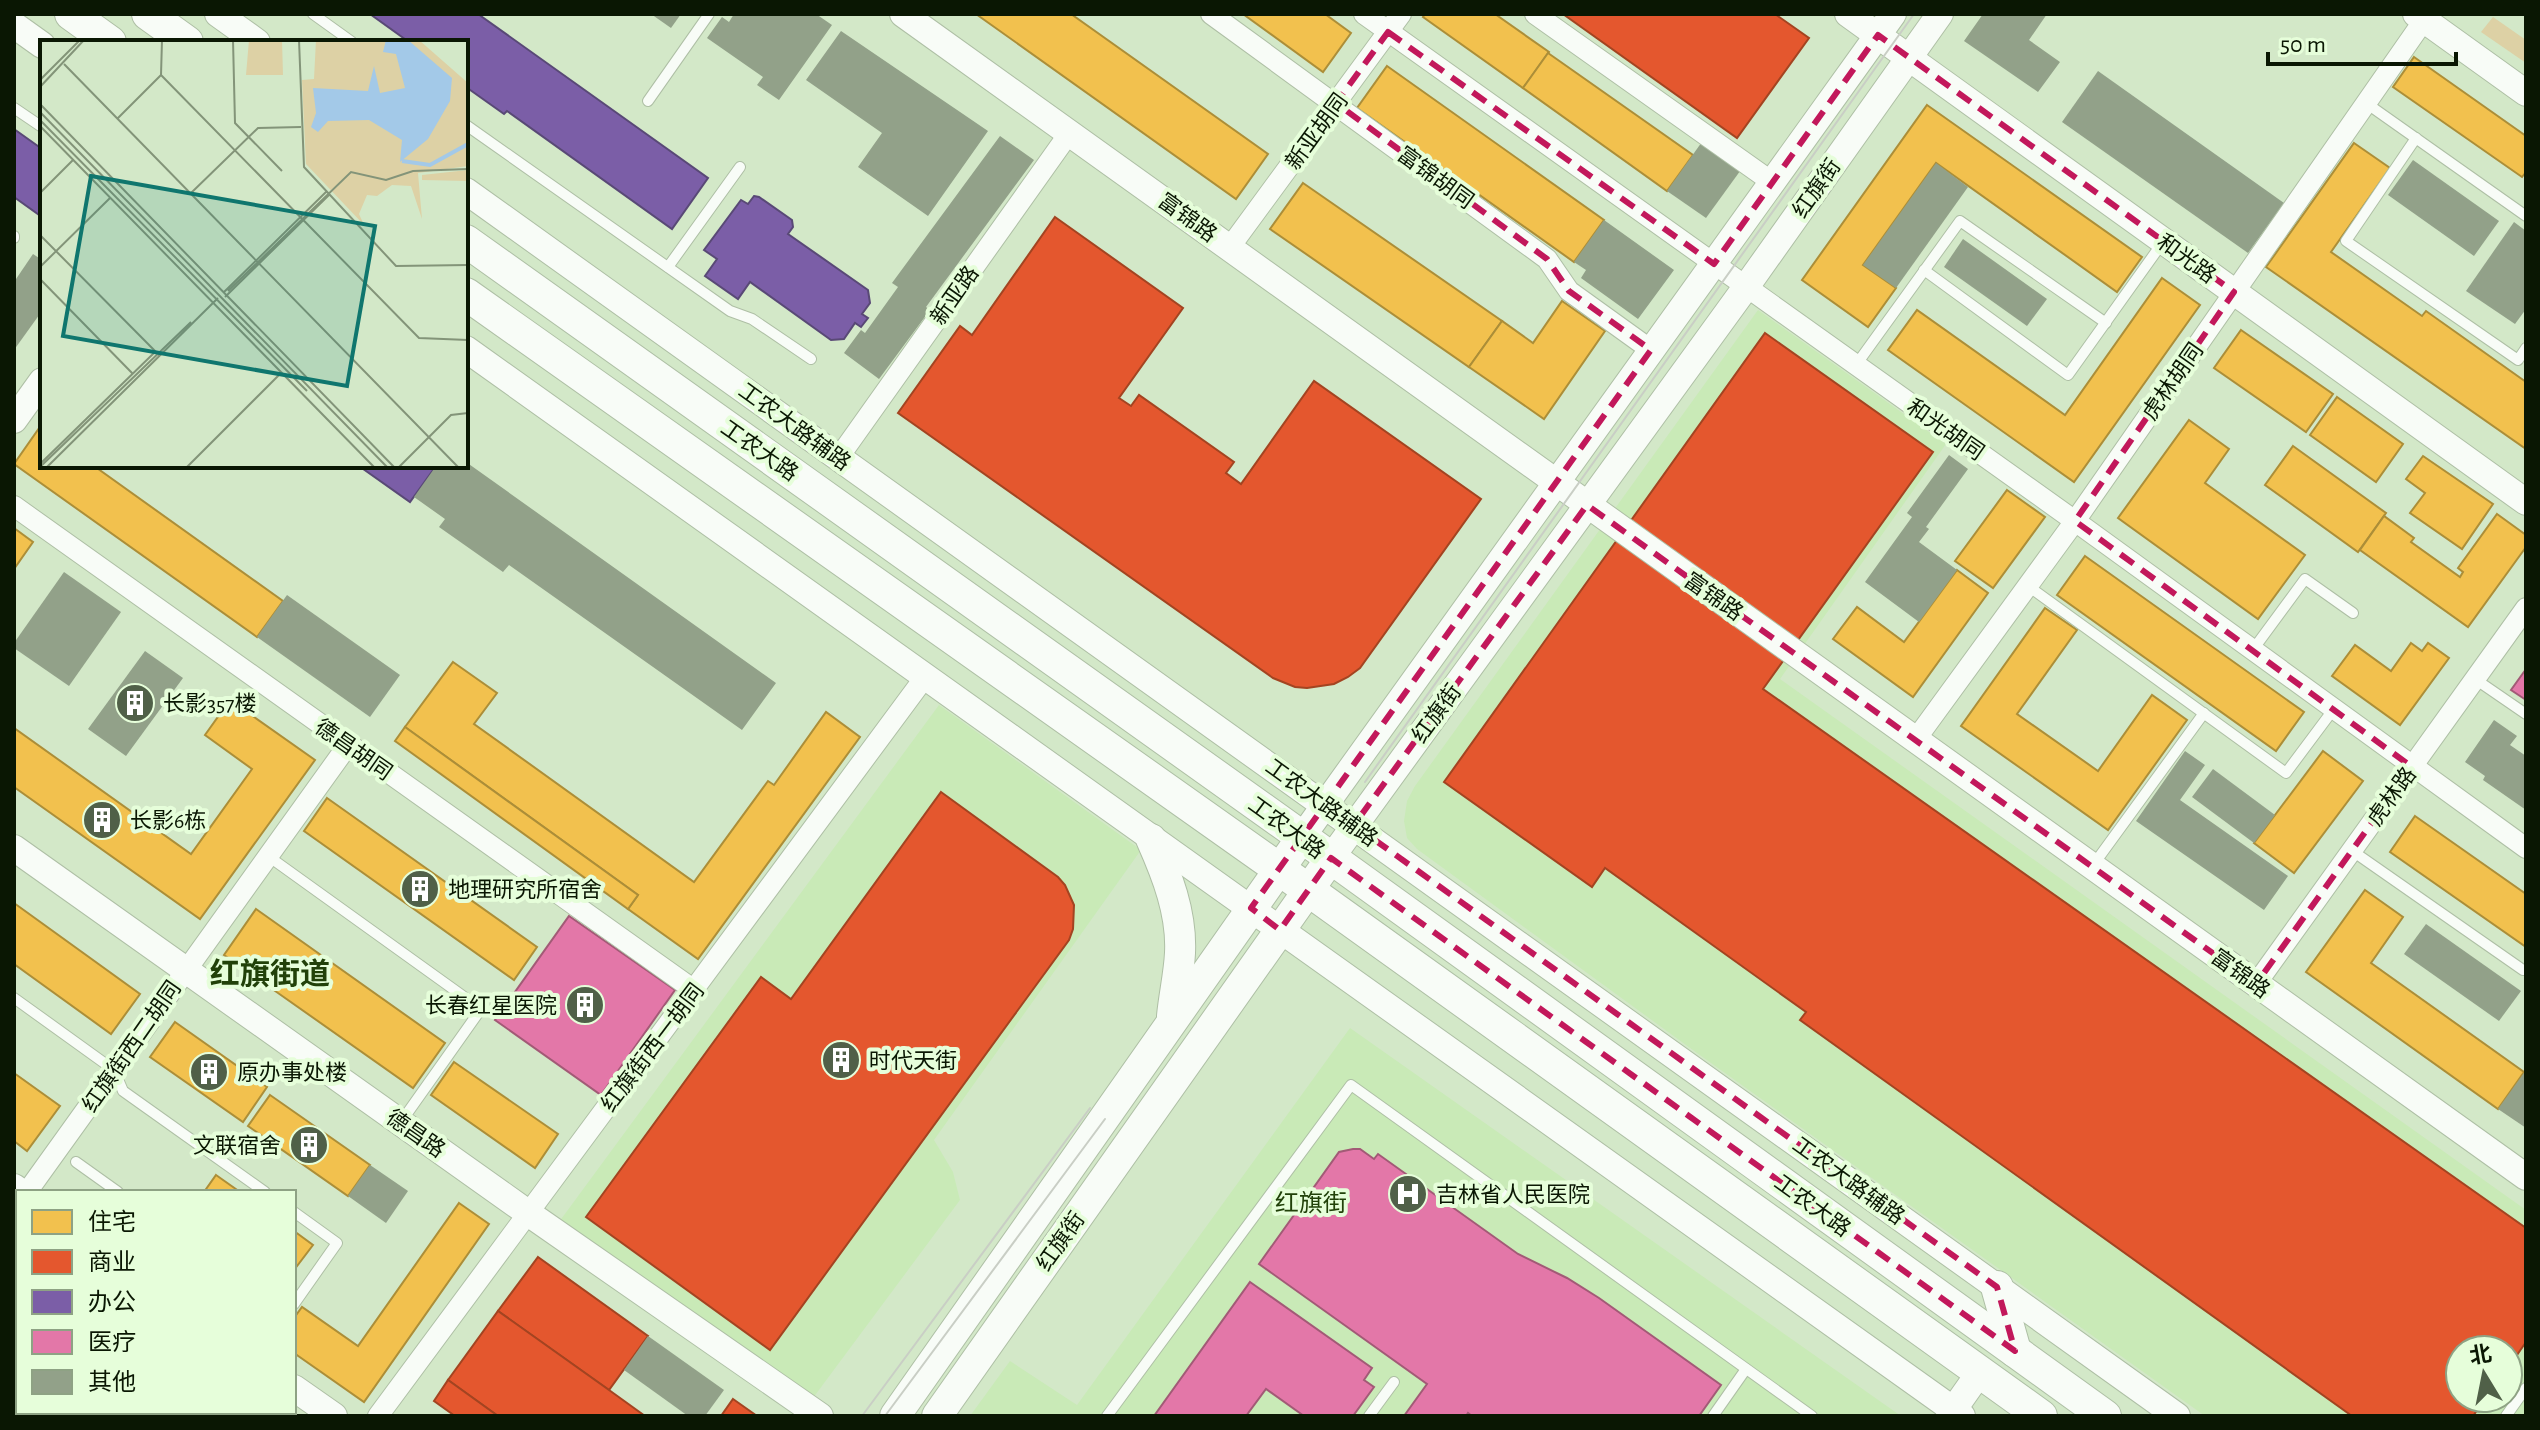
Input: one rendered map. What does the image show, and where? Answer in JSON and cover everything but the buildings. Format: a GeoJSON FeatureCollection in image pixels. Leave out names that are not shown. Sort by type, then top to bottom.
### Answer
{"type":"FeatureCollection","features":[{"type":"Feature","properties":{"kind":"main road"},"geometry":{"type":"LineString","coordinates":[[71,14],[107,40]]}},
{"type":"Feature","properties":{"kind":"main road"},"geometry":{"type":"LineString","coordinates":[[148,14],[184,40]]}},
{"type":"Feature","properties":{"kind":"main road","name":"工农大路"},"geometry":{"type":"LineString","coordinates":[[468,242],[1302,837],[2105,1416]]}},
{"type":"Feature","properties":{"kind":"main road","name":"工农大路"},"geometry":{"type":"LineString","coordinates":[[468,295],[1279,869],[2041,1416]]}},
{"type":"Feature","properties":{"kind":"main road","name":"红旗街"},"geometry":{"type":"LineString","coordinates":[[895,1416],[1302,837]]}},
{"type":"Feature","properties":{"kind":"main road"},"geometry":{"type":"LineString","coordinates":[[1151,839],[1167,876],[1177,912],[1180,952],[1171,1022]]}},
{"type":"Feature","properties":{"kind":"main road","name":"红旗街"},"geometry":{"type":"LineString","coordinates":[[937,1416],[1331,858]]}},
{"type":"Feature","properties":{"kind":"main road"},"geometry":{"type":"LineString","coordinates":[[1997,1287],[2015,1351]]}},
{"type":"Feature","properties":{"kind":"street"},"geometry":{"type":"LineString","coordinates":[[218,14],[254,40]]}},
{"type":"Feature","properties":{"kind":"street","name":"富锦路"},"geometry":{"type":"LineString","coordinates":[[903,14],[2526,1177]]}},
{"type":"Feature","properties":{"kind":"street","name":"富锦胡同"},"geometry":{"type":"LineString","coordinates":[[1211,14],[1547,259],[1569,291],[1651,350]]}},
{"type":"Feature","properties":{"kind":"street","name":"和光胡同"},"geometry":{"type":"LineString","coordinates":[[1364,14],[2075,521],[2526,848]]}},
{"type":"Feature","properties":{"kind":"street","name":"新亚胡同"},"geometry":{"type":"LineString","coordinates":[[1230,247],[1401,14]]}},
{"type":"Feature","properties":{"kind":"street"},"geometry":{"type":"LineString","coordinates":[[1535,14],[1772,182]]}},
{"type":"Feature","properties":{"kind":"street","name":"和光路"},"geometry":{"type":"LineString","coordinates":[[1848,14],[1886,25],[1909,58],[2526,502]]}},
{"type":"Feature","properties":{"kind":"street","name":"红旗街"},"geometry":{"type":"LineString","coordinates":[[1331,858],[1746,287],[1940,14]]}},
{"type":"Feature","properties":{"kind":"street"},"geometry":{"type":"LineString","coordinates":[[2420,17],[2526,93]]}},
{"type":"Feature","properties":{"kind":"street","name":"虎林胡同"},"geometry":{"type":"LineString","coordinates":[[1916,739],[2075,521],[2366,103],[2420,17]]}},
{"type":"Feature","properties":{"kind":"street"},"geometry":{"type":"LineString","coordinates":[[14,25],[40,44]]}},
{"type":"Feature","properties":{"kind":"street","name":"红旗街"},"geometry":{"type":"LineString","coordinates":[[1302,837],[1886,25]]}},
{"type":"Feature","properties":{"kind":"street","name":"新亚路"},"geometry":{"type":"LineString","coordinates":[[839,457],[1070,132]]}},
{"type":"Feature","properties":{"kind":"street","name":"工农大路辅路"},"geometry":{"type":"LineString","coordinates":[[468,192],[2177,1416]]}},
{"type":"Feature","properties":{"kind":"street"},"geometry":{"type":"LineString","coordinates":[[468,350],[1955,1414],[1980,1372]]}},
{"type":"Feature","properties":{"kind":"street"},"geometry":{"type":"LineString","coordinates":[[17,408],[40,383]]}},
{"type":"Feature","properties":{"kind":"street","name":"德昌胡同"},"geometry":{"type":"LineString","coordinates":[[14,506],[694,990]]}},
{"type":"Feature","properties":{"kind":"street","name":"虎林路"},"geometry":{"type":"LineString","coordinates":[[2256,984],[2526,608]]}},
{"type":"Feature","properties":{"kind":"street","name":"红旗街西一胡同"},"geometry":{"type":"LineString","coordinates":[[378,1416],[925,677]]}},
{"type":"Feature","properties":{"kind":"street","name":"红旗街西二胡同"},"geometry":{"type":"LineString","coordinates":[[25,1190],[348,745]]}},
{"type":"Feature","properties":{"kind":"street","name":"德昌路"},"geometry":{"type":"LineString","coordinates":[[14,848],[820,1416]]}},
{"type":"Feature","properties":{"kind":"street"},"geometry":{"type":"LineString","coordinates":[[296,1389],[334,1416]]}},
{"type":"Feature","properties":{"kind":"lane"},"geometry":{"type":"LineString","coordinates":[[313,14],[349,40]]}},
{"type":"Feature","properties":{"kind":"lane"},"geometry":{"type":"LineString","coordinates":[[648,101],[709,14]]}},
{"type":"Feature","properties":{"kind":"lane"},"geometry":{"type":"LineString","coordinates":[[2366,103],[2526,216]]}},
{"type":"Feature","properties":{"kind":"lane"},"geometry":{"type":"LineString","coordinates":[[14,108],[40,126]]}},
{"type":"Feature","properties":{"kind":"lane"},"geometry":{"type":"LineString","coordinates":[[468,126],[730,311],[752,319],[811,359]]}},
{"type":"Feature","properties":{"kind":"lane"},"geometry":{"type":"LineString","coordinates":[[2416,138],[2346,241],[2518,360],[2526,348]]}},
{"type":"Feature","properties":{"kind":"lane"},"geometry":{"type":"LineString","coordinates":[[668,267],[740,167]]}},
{"type":"Feature","properties":{"kind":"lane"},"geometry":{"type":"LineString","coordinates":[[1856,365],[1960,221],[2106,323]]}},
{"type":"Feature","properties":{"kind":"lane"},"geometry":{"type":"LineString","coordinates":[[1924,270],[2068,375],[2164,240]]}},
{"type":"Feature","properties":{"kind":"lane"},"geometry":{"type":"LineString","coordinates":[[2252,651],[2305,579],[2353,613]]}},
{"type":"Feature","properties":{"kind":"lane"},"geometry":{"type":"LineString","coordinates":[[2028,586],[2286,773],[2333,710]]}},
{"type":"Feature","properties":{"kind":"lane"},"geometry":{"type":"LineString","coordinates":[[2475,679],[2526,714]]}},
{"type":"Feature","properties":{"kind":"lane"},"geometry":{"type":"LineString","coordinates":[[2092,866],[2204,713]]}},
{"type":"Feature","properties":{"kind":"lane"},"geometry":{"type":"LineString","coordinates":[[2351,850],[2523,970]]}},
{"type":"Feature","properties":{"kind":"lane"},"geometry":{"type":"LineString","coordinates":[[268,856],[481,1009],[401,1123]]}},
{"type":"Feature","properties":{"kind":"lane"},"geometry":{"type":"LineString","coordinates":[[14,998],[114,1070],[123,1091],[262,1190]]}},
{"type":"Feature","properties":{"kind":"lane"},"geometry":{"type":"LineString","coordinates":[[1107,1416],[1351,1085],[1812,1416]]}},
{"type":"Feature","properties":{"kind":"lane"},"geometry":{"type":"LineString","coordinates":[[76,1162],[115,1190]]}},
{"type":"Feature","properties":{"kind":"lane"},"geometry":{"type":"LineString","coordinates":[[296,1213],[337,1243],[296,1301]]}},
{"type":"Feature","properties":{"kind":"lane"},"geometry":{"type":"LineString","coordinates":[[1713,1416],[1746,1369]]}},
{"type":"Feature","properties":{"kind":"lane"},"geometry":{"type":"LineString","coordinates":[[1369,1416],[1394,1382]]}},
{"type":"Feature","properties":{"kind":"lane"},"geometry":{"type":"LineString","coordinates":[[2506,1416],[2526,1388]]}},
{"type":"Feature","properties":{"kind":"highlighted area"},"geometry":{"type":"Polygon","coordinates":[[[1388,32],[1714,264],[1878,35],[2234,292],[2075,521],[2412,767],[2256,984],[1587,505],[1354,825],[1997,1287],[2015,1351],[1331,858],[1280,930],[1251,908],[1651,350],[1569,291],[1547,259],[1336,103],[1388,32]]]}},
{"type":"Feature","properties":{"kind":"shaded area"},"geometry":{"type":"Polygon","coordinates":[[[2493,17],[2526,40],[2526,63],[2481,32],[2493,17]]]}},
{"type":"Feature","properties":{"kind":"shaded area"},"geometry":{"type":"Polygon","coordinates":[[[1758,310],[1946,444],[1780,679],[2526,1210],[2526,1416],[2205,1416],[1417,849],[1407,838],[1404,821],[1407,801],[1758,310]]]}},
{"type":"Feature","properties":{"kind":"shaded area","name":"时代天街"},"geometry":{"type":"Polygon","coordinates":[[[939,705],[1141,850],[934,1140],[953,1172],[960,1200],[813,1398],[559,1222],[939,705]]]}},
{"type":"Feature","properties":{"kind":"shaded area","name":"吉林省人民医院"},"geometry":{"type":"Polygon","coordinates":[[[1350,1028],[1901,1416],[970,1416],[1010,1361],[1077,1405],[1350,1028]]]}},
{"type":"Feature","properties":{"kind":"tram line"},"geometry":{"type":"LineString","coordinates":[[1365,782],[1914,14]]}},
{"type":"Feature","properties":{"kind":"tram line"},"geometry":{"type":"LineString","coordinates":[[862,1416],[1090,1108]]}},
{"type":"Feature","properties":{"kind":"tram line"},"geometry":{"type":"LineString","coordinates":[[885,1416],[1105,1119]]}},
{"type":"Feature","properties":{"kind":"place","name":"长影357楼"},"geometry":{"type":"Point","coordinates":[135,703]}},
{"type":"Feature","properties":{"kind":"place","name":"长影6栋"},"geometry":{"type":"Point","coordinates":[102,820]}},
{"type":"Feature","properties":{"kind":"place","name":"地理研究所宿舍"},"geometry":{"type":"Point","coordinates":[420,889]}},
{"type":"Feature","properties":{"kind":"place","name":"长春红星医院"},"geometry":{"type":"Point","coordinates":[585,1005]}},
{"type":"Feature","properties":{"kind":"place","name":"时代天街"},"geometry":{"type":"Point","coordinates":[841,1060]}},
{"type":"Feature","properties":{"kind":"place","name":"原办事处楼"},"geometry":{"type":"Point","coordinates":[209,1072]}},
{"type":"Feature","properties":{"kind":"place","name":"文联宿舍"},"geometry":{"type":"Point","coordinates":[309,1145]}},
{"type":"Feature","properties":{"kind":"place","name":"吉林省人民医院"},"geometry":{"type":"Point","coordinates":[1408,1194]}},
{"type":"Feature","properties":{"kind":"district","name":"红旗街道"},"geometry":{"type":"Point","coordinates":[270,974]}},
{"type":"Feature","properties":{"kind":"district","name":"红旗街"},"geometry":{"type":"Point","coordinates":[1311,1203]}}]}
